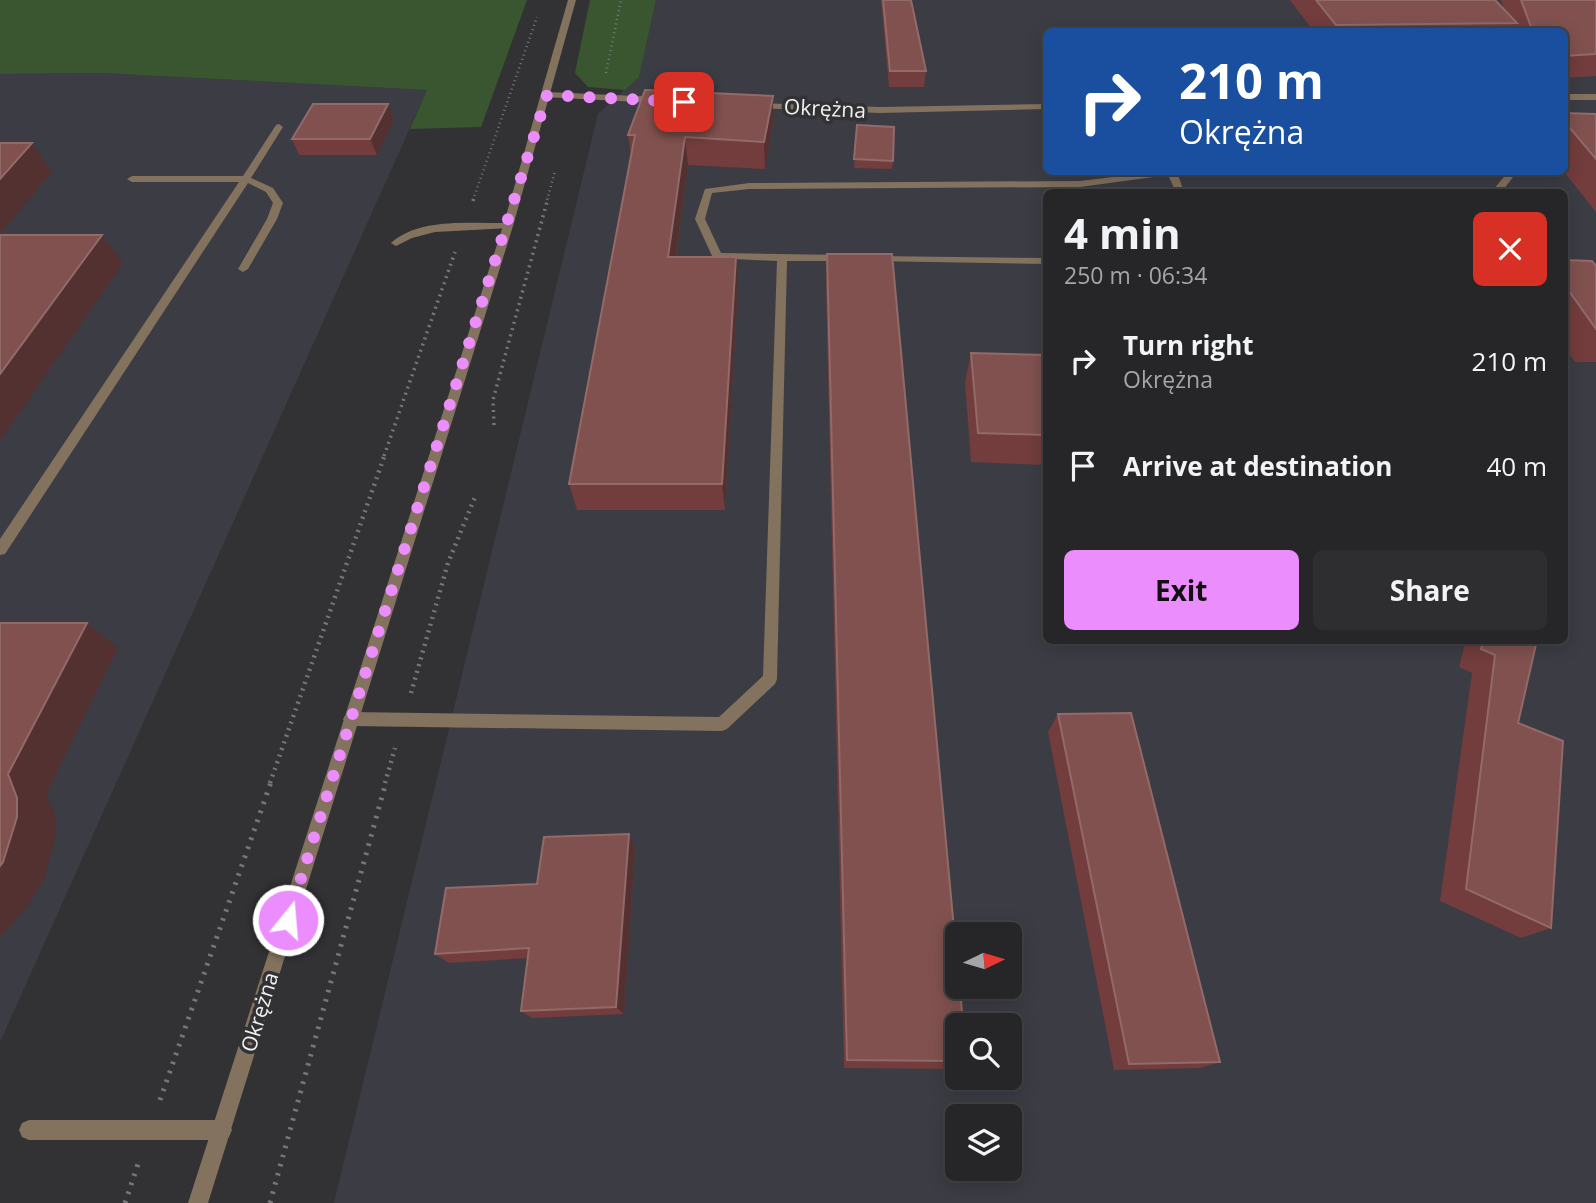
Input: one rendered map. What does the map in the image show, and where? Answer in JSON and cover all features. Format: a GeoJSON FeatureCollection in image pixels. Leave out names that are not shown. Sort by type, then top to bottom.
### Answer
{"type":"FeatureCollection","features":[{"type":"Feature","properties":{"kind":"street","name":"Okrężna"},"geometry":{"type":"LineString","coordinates":[[198,1203],[508,226],[572,0]]}},
{"type":"Feature","properties":{"kind":"street"},"geometry":{"type":"LineString","coordinates":[[547,95],[670,101]]}},
{"type":"Feature","properties":{"kind":"street"},"geometry":{"type":"LineString","coordinates":[[1568,97],[1596,97]]}},
{"type":"Feature","properties":{"kind":"street","name":"Okrężna"},"geometry":{"type":"LineString","coordinates":[[739,104],[880,110],[1043,107]]}},
{"type":"Feature","properties":{"kind":"street"},"geometry":{"type":"LineString","coordinates":[[0,550],[279,127]]}},
{"type":"Feature","properties":{"kind":"street"},"geometry":{"type":"LineString","coordinates":[[851,258],[717,256],[699,219],[708,191],[749,186],[1080,184],[1149,175]]}},
{"type":"Feature","properties":{"kind":"street"},"geometry":{"type":"LineString","coordinates":[[1499,189],[1510,175]]}},
{"type":"Feature","properties":{"kind":"street"},"geometry":{"type":"LineString","coordinates":[[132,179],[246,179],[270,190],[278,203],[272,219],[243,269]]}},
{"type":"Feature","properties":{"kind":"street"},"geometry":{"type":"LineString","coordinates":[[396,243],[411,233],[429,229],[508,226]]}},
{"type":"Feature","properties":{"kind":"street"},"geometry":{"type":"LineString","coordinates":[[351,719],[722,724],[770,679],[782,258]]}},
{"type":"Feature","properties":{"kind":"street"},"geometry":{"type":"LineString","coordinates":[[865,259],[1043,261]]}},
{"type":"Feature","properties":{"kind":"street"},"geometry":{"type":"LineString","coordinates":[[29,1130],[222,1129]]}},
{"type":"Feature","properties":{"kind":"path"},"geometry":{"type":"LineString","coordinates":[[601,98],[621,0]]}},
{"type":"Feature","properties":{"kind":"path"},"geometry":{"type":"LineString","coordinates":[[125,1203],[538,13]]}},
{"type":"Feature","properties":{"kind":"path"},"geometry":{"type":"LineString","coordinates":[[494,425],[492,400],[555,171]]}},
{"type":"Feature","properties":{"kind":"path"},"geometry":{"type":"LineString","coordinates":[[270,1203],[347,920]]}},
{"type":"Feature","properties":{"kind":"shaded area"},"geometry":{"type":"Polygon","coordinates":[[[656,0],[1596,0],[1596,1203],[334,1203],[598,114],[639,76],[656,0]]]}},
{"type":"Feature","properties":{"kind":"shaded area"},"geometry":{"type":"Polygon","coordinates":[[[101,73],[427,90],[0,1042],[0,74],[101,73]]]}},
{"type":"Feature","properties":{"kind":"green space"},"geometry":{"type":"Polygon","coordinates":[[[0,0],[527,0],[481,127],[410,129],[427,90],[101,73],[0,74],[0,0]]]}},
{"type":"Feature","properties":{"kind":"green space"},"geometry":{"type":"Polygon","coordinates":[[[590,0],[656,0],[639,77],[625,90],[588,87],[575,73],[590,0]]]}},
{"type":"Feature","properties":{"kind":"building"},"geometry":{"type":"Polygon","coordinates":[[[883,0],[911,0],[926,71],[890,71],[883,0]]]}},
{"type":"Feature","properties":{"kind":"building"},"geometry":{"type":"Polygon","coordinates":[[[1316,0],[1495,0],[1517,23],[1336,25],[1316,0]]]}},
{"type":"Feature","properties":{"kind":"building"},"geometry":{"type":"Polygon","coordinates":[[[1521,0],[1596,0],[1596,54],[1568,56],[1568,28],[1532,28],[1521,0]]]}},
{"type":"Feature","properties":{"kind":"building"},"geometry":{"type":"Polygon","coordinates":[[[645,90],[773,96],[764,142],[685,137],[668,257],[736,257],[722,484],[569,484],[635,135],[628,135],[645,90]]]}},
{"type":"Feature","properties":{"kind":"building"},"geometry":{"type":"Polygon","coordinates":[[[313,104],[388,104],[370,139],[292,139],[313,104]]]}},
{"type":"Feature","properties":{"kind":"building"},"geometry":{"type":"Polygon","coordinates":[[[1568,113],[1596,114],[1596,159],[1568,126],[1568,113]]]}},
{"type":"Feature","properties":{"kind":"building"},"geometry":{"type":"Polygon","coordinates":[[[857,125],[894,127],[893,161],[854,159],[857,125]]]}},
{"type":"Feature","properties":{"kind":"building"},"geometry":{"type":"Polygon","coordinates":[[[0,143],[32,143],[0,179],[0,143]]]}},
{"type":"Feature","properties":{"kind":"building"},"geometry":{"type":"Polygon","coordinates":[[[0,235],[102,235],[0,374],[0,235]]]}},
{"type":"Feature","properties":{"kind":"building"},"geometry":{"type":"Polygon","coordinates":[[[827,254],[892,254],[953,922],[945,922],[945,999],[961,999],[962,1013],[945,1013],[945,1061],[847,1060],[827,254]]]}},
{"type":"Feature","properties":{"kind":"building"},"geometry":{"type":"Polygon","coordinates":[[[1568,260],[1592,261],[1596,266],[1596,329],[1568,290],[1568,260]]]}},
{"type":"Feature","properties":{"kind":"building"},"geometry":{"type":"Polygon","coordinates":[[[971,353],[1043,355],[1043,435],[978,433],[971,353]]]}},
{"type":"Feature","properties":{"kind":"building"},"geometry":{"type":"Polygon","coordinates":[[[0,623],[87,623],[8,774],[17,798],[17,817],[0,866],[0,623]]]}},
{"type":"Feature","properties":{"kind":"building"},"geometry":{"type":"Polygon","coordinates":[[[1483,644],[1536,644],[1518,723],[1563,741],[1551,928],[1466,889],[1495,655],[1481,649],[1483,644]]]}},
{"type":"Feature","properties":{"kind":"building"},"geometry":{"type":"Polygon","coordinates":[[[1131,713],[1220,1062],[1129,1064],[1058,714],[1131,713]]]}},
{"type":"Feature","properties":{"kind":"building"},"geometry":{"type":"Polygon","coordinates":[[[629,834],[616,1007],[521,1011],[529,948],[435,954],[446,888],[537,884],[544,837],[629,834]]]}},
{"type":"Feature","properties":{"kind":"route"},"geometry":{"type":"LineString","coordinates":[[288,920],[547,95],[684,102]]}}]}
